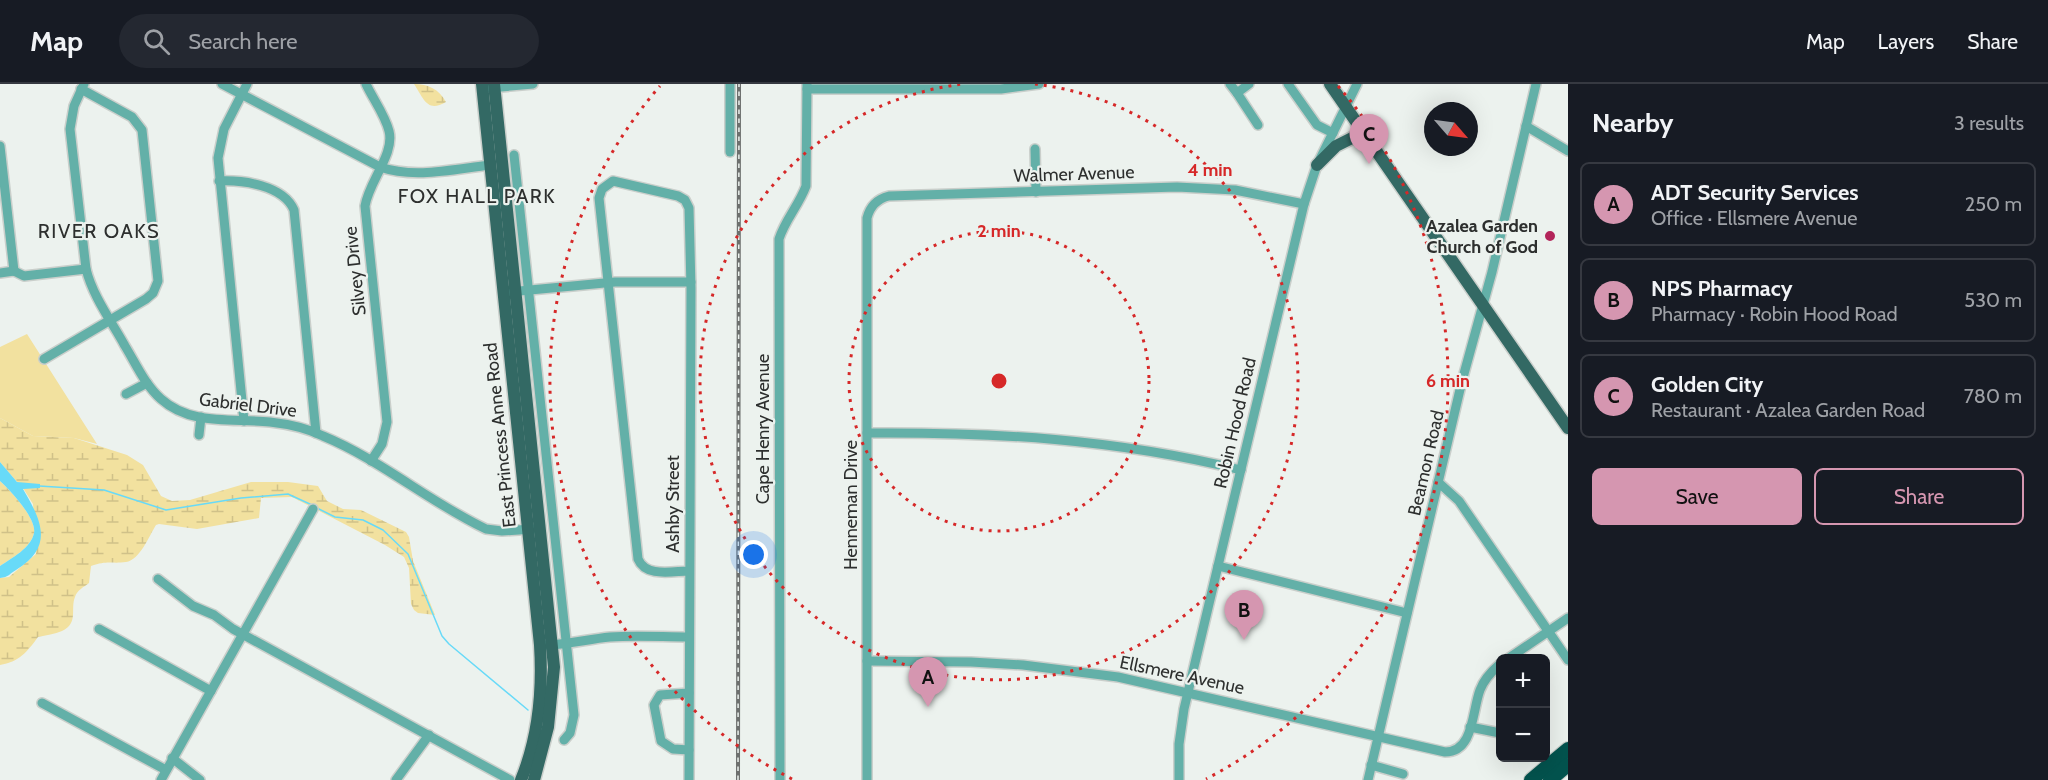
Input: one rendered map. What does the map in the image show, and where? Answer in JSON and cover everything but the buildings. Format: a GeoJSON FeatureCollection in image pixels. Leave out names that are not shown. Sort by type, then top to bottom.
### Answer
{"type":"FeatureCollection","features":[{"type":"Feature","properties":{"kind":"highway"},"geometry":{"type":"LineString","coordinates":[[1531,780],[1568,748]]}},
{"type":"Feature","properties":{"kind":"highway"},"geometry":{"type":"LineString","coordinates":[[1550,780],[1568,765]]}},
{"type":"Feature","properties":{"kind":"main road"},"geometry":{"type":"LineString","coordinates":[[1330,84],[1568,428]]}},
{"type":"Feature","properties":{"kind":"main road","name":"East Princess Anne Road"},"geometry":{"type":"LineString","coordinates":[[488,86],[490,165],[516,292]]}},
{"type":"Feature","properties":{"kind":"main road","name":"East Princess Anne Road"},"geometry":{"type":"LineString","coordinates":[[488,86],[516,292],[535,529],[547,645],[554,667],[551,707],[530,776],[521,780]]}},
{"type":"Feature","properties":{"kind":"main road"},"geometry":{"type":"LineString","coordinates":[[1317,165],[1336,146],[1353,135],[1364,132]]}},
{"type":"Feature","properties":{"kind":"street"},"geometry":{"type":"LineString","coordinates":[[222,84],[380,167],[393,171],[412,173],[490,165]]}},
{"type":"Feature","properties":{"kind":"street"},"geometry":{"type":"LineString","coordinates":[[244,421],[218,158],[221,137],[247,84]]}},
{"type":"Feature","properties":{"kind":"street","name":"Silvey Drive"},"geometry":{"type":"LineString","coordinates":[[366,84],[389,133],[389,147],[367,196],[366,215],[387,422],[382,444],[371,461]]}},
{"type":"Feature","properties":{"kind":"street"},"geometry":{"type":"LineString","coordinates":[[488,86],[533,84]]}},
{"type":"Feature","properties":{"kind":"street"},"geometry":{"type":"LineString","coordinates":[[730,84],[730,152]]}},
{"type":"Feature","properties":{"kind":"street"},"geometry":{"type":"LineString","coordinates":[[807,86],[1020,86],[1040,84]]}},
{"type":"Feature","properties":{"kind":"street"},"geometry":{"type":"LineString","coordinates":[[1230,84],[1258,125]]}},
{"type":"Feature","properties":{"kind":"street"},"geometry":{"type":"LineString","coordinates":[[1237,93],[1249,84]]}},
{"type":"Feature","properties":{"kind":"street"},"geometry":{"type":"LineString","coordinates":[[1288,84],[1317,125],[1333,133]]}},
{"type":"Feature","properties":{"kind":"street","name":"Robin Hood Road"},"geometry":{"type":"LineString","coordinates":[[1179,780],[1180,735],[1188,692],[1304,204],[1317,165],[1357,84]]}},
{"type":"Feature","properties":{"kind":"street","name":"Beamon Road"},"geometry":{"type":"LineString","coordinates":[[1368,780],[1462,381],[1483,305],[1536,84]]}},
{"type":"Feature","properties":{"kind":"street","name":"Cape Henry Avenue"},"geometry":{"type":"LineString","coordinates":[[780,780],[779,239],[806,186],[807,86]]}},
{"type":"Feature","properties":{"kind":"street"},"geometry":{"type":"LineString","coordinates":[[44,359],[149,297],[158,281],[140,125],[132,117],[83,87]]}},
{"type":"Feature","properties":{"kind":"street","name":"Gabriel Drive"},"geometry":{"type":"LineString","coordinates":[[83,87],[74,106],[70,129],[86,269],[92,287],[152,390],[177,410],[201,417],[288,425],[337,441],[486,529],[502,531],[535,529]]}},
{"type":"Feature","properties":{"kind":"street"},"geometry":{"type":"LineString","coordinates":[[1526,126],[1568,151]]}},
{"type":"Feature","properties":{"kind":"street"},"geometry":{"type":"LineString","coordinates":[[0,146],[14,271]]}},
{"type":"Feature","properties":{"kind":"street"},"geometry":{"type":"LineString","coordinates":[[1035,149],[1036,192]]}},
{"type":"Feature","properties":{"kind":"street"},"geometry":{"type":"LineString","coordinates":[[514,155],[516,292],[567,644],[574,715],[570,733],[564,740]]}},
{"type":"Feature","properties":{"kind":"street"},"geometry":{"type":"LineString","coordinates":[[219,181],[240,181],[260,186],[287,199],[294,210],[316,433]]}},
{"type":"Feature","properties":{"kind":"street","name":"Ashby Street"},"geometry":{"type":"LineString","coordinates":[[609,283],[599,198],[602,189],[613,181],[619,181],[682,197],[689,207],[691,282],[689,780]]}},
{"type":"Feature","properties":{"kind":"street","name":"Walmer Avenue"},"geometry":{"type":"LineString","coordinates":[[867,230],[867,218],[871,207],[879,200],[889,196],[1206,187],[1258,194],[1304,204]]}},
{"type":"Feature","properties":{"kind":"street","name":"Henneman Drive"},"geometry":{"type":"LineString","coordinates":[[867,230],[867,780]]}},
{"type":"Feature","properties":{"kind":"street"},"geometry":{"type":"LineString","coordinates":[[0,273],[14,271],[24,276],[86,269]]}},
{"type":"Feature","properties":{"kind":"street"},"geometry":{"type":"LineString","coordinates":[[516,292],[609,283],[691,282]]}},
{"type":"Feature","properties":{"kind":"street"},"geometry":{"type":"LineString","coordinates":[[609,283],[638,559],[643,567],[652,571],[689,571]]}},
{"type":"Feature","properties":{"kind":"street"},"geometry":{"type":"LineString","coordinates":[[126,394],[147,383]]}},
{"type":"Feature","properties":{"kind":"street"},"geometry":{"type":"LineString","coordinates":[[199,435],[201,417]]}},
{"type":"Feature","properties":{"kind":"street"},"geometry":{"type":"LineString","coordinates":[[867,433],[948,432],[1037,437],[1156,452],[1241,470]]}},
{"type":"Feature","properties":{"kind":"street"},"geometry":{"type":"LineString","coordinates":[[1438,482],[1459,501],[1568,660]]}},
{"type":"Feature","properties":{"kind":"street"},"geometry":{"type":"LineString","coordinates":[[161,780],[313,509]]}},
{"type":"Feature","properties":{"kind":"street"},"geometry":{"type":"LineString","coordinates":[[1218,566],[1407,613]]}},
{"type":"Feature","properties":{"kind":"street"},"geometry":{"type":"LineString","coordinates":[[158,579],[193,606],[226,622],[233,628],[510,780]]}},
{"type":"Feature","properties":{"kind":"street"},"geometry":{"type":"LineString","coordinates":[[1515,654],[1568,618]]}},
{"type":"Feature","properties":{"kind":"street"},"geometry":{"type":"LineString","coordinates":[[99,629],[211,691]]}},
{"type":"Feature","properties":{"kind":"street"},"geometry":{"type":"LineString","coordinates":[[547,645],[612,637],[689,637]]}},
{"type":"Feature","properties":{"kind":"street","name":"Ellsmere Avenue"},"geometry":{"type":"LineString","coordinates":[[867,661],[971,662],[1052,668],[1118,677],[1449,752],[1464,745],[1482,684],[1496,668]]}},
{"type":"Feature","properties":{"kind":"street"},"geometry":{"type":"LineString","coordinates":[[689,693],[660,695],[654,705],[661,741],[673,749],[689,750]]}},
{"type":"Feature","properties":{"kind":"street"},"geometry":{"type":"LineString","coordinates":[[42,703],[166,770]]}},
{"type":"Feature","properties":{"kind":"street"},"geometry":{"type":"LineString","coordinates":[[1470,727],[1496,732]]}},
{"type":"Feature","properties":{"kind":"street"},"geometry":{"type":"LineString","coordinates":[[396,780],[429,735]]}},
{"type":"Feature","properties":{"kind":"street"},"geometry":{"type":"LineString","coordinates":[[172,759],[200,780]]}},
{"type":"Feature","properties":{"kind":"street"},"geometry":{"type":"LineString","coordinates":[[1371,765],[1403,774]]}},
{"type":"Feature","properties":{"kind":"green space"},"geometry":{"type":"Polygon","coordinates":[[[414,84],[433,88],[446,102],[440,105],[430,105],[414,84]]]}},
{"type":"Feature","properties":{"kind":"green space"},"geometry":{"type":"Polygon","coordinates":[[[27,334],[97,444],[74,438],[33,436],[0,418],[0,347],[27,334]]]}},
{"type":"Feature","properties":{"kind":"green space"},"geometry":{"type":"Polygon","coordinates":[[[0,418],[33,436],[74,438],[127,455],[143,465],[161,496],[172,501],[190,500],[251,482],[288,482],[318,486],[327,501],[343,509],[361,510],[406,532],[413,561],[435,615],[418,613],[414,610],[411,604],[409,568],[404,557],[292,497],[261,498],[259,518],[197,529],[159,524],[156,525],[136,557],[121,563],[102,563],[91,566],[89,583],[76,595],[72,620],[67,628],[38,637],[22,656],[0,665],[0,578],[9,577],[36,554],[33,504],[23,488],[40,488],[17,482],[0,462],[0,418]]]}},
{"type":"Feature","properties":{"kind":"green space"},"geometry":{"type":"Polygon","coordinates":[[[0,481],[27,513],[34,527],[34,533],[25,548],[0,566],[0,481]]]}},
{"type":"Feature","properties":{"kind":"water"},"geometry":{"type":"Polygon","coordinates":[[[0,462],[17,482],[40,484],[40,488],[23,489],[35,512],[41,533],[36,552],[28,561],[7,576],[0,578],[0,566],[25,548],[32,538],[34,527],[16,498],[0,481],[0,462]]]}},
{"type":"Feature","properties":{"kind":"waterway"},"geometry":{"type":"LineString","coordinates":[[39,486],[104,490],[166,510],[241,498],[288,494],[312,505]]}},
{"type":"Feature","properties":{"kind":"waterway"},"geometry":{"type":"LineString","coordinates":[[317,508],[335,517],[363,520],[383,530],[408,554],[442,636],[528,710]]}},
{"type":"Feature","properties":{"kind":"railway"},"geometry":{"type":"LineString","coordinates":[[738,780],[739,84]]}},
{"type":"Feature","properties":{"kind":"place","name":"Golden City"},"geometry":{"type":"Point","coordinates":[1369,164]}},
{"type":"Feature","properties":{"kind":"place","name":"Azalea Garden Church of God"},"geometry":{"type":"Point","coordinates":[1550,236]}},
{"type":"Feature","properties":{"kind":"place","name":"NPS Pharmacy"},"geometry":{"type":"Point","coordinates":[1244,640]}},
{"type":"Feature","properties":{"kind":"place","name":"ADT Security Services"},"geometry":{"type":"Point","coordinates":[928,707]}},
{"type":"Feature","properties":{"kind":"district","name":"FOX HALL PARK"},"geometry":{"type":"Point","coordinates":[477,196]}},
{"type":"Feature","properties":{"kind":"district","name":"RIVER OAKS"},"geometry":{"type":"Point","coordinates":[99,231]}}]}
